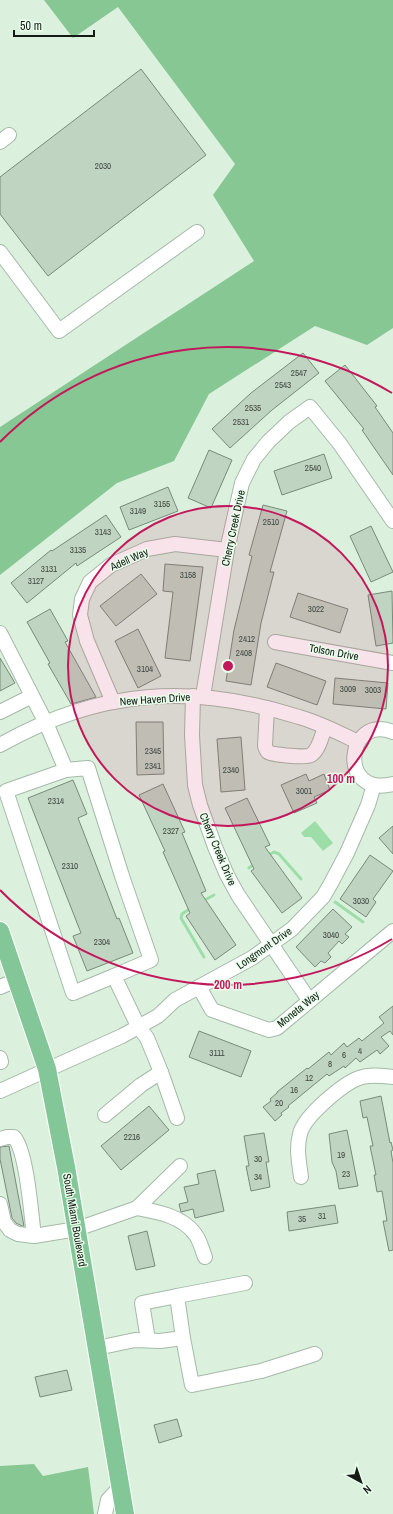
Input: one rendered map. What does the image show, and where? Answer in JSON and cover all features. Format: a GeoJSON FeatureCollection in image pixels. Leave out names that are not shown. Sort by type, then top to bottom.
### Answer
{"type":"FeatureCollection","features":[{"type":"Feature","properties":{"kind":"main road","name":"South Miami Boulevard"},"geometry":{"type":"LineString","coordinates":[[0,931],[8,983],[46,1069],[66,1167],[125,1514]]}},
{"type":"Feature","properties":{"kind":"street"},"geometry":{"type":"LineString","coordinates":[[0,252],[59,331],[197,232]]}},
{"type":"Feature","properties":{"kind":"street","name":"Cherry Creek Drive"},"geometry":{"type":"LineString","coordinates":[[309,1000],[238,895],[227,875],[200,805],[195,785],[193,762],[198,696],[242,483],[254,460],[268,442],[284,427],[310,407],[340,444],[393,521]]}},
{"type":"Feature","properties":{"kind":"street","name":"Adell Way"},"geometry":{"type":"LineString","coordinates":[[113,702],[87,641],[80,615],[82,599],[90,582],[111,565],[147,549],[175,544],[227,550]]}},
{"type":"Feature","properties":{"kind":"street"},"geometry":{"type":"LineString","coordinates":[[0,633],[46,723],[66,770]]}},
{"type":"Feature","properties":{"kind":"street","name":"Tolson Drive"},"geometry":{"type":"LineString","coordinates":[[275,642],[393,663]]}},
{"type":"Feature","properties":{"kind":"street"},"geometry":{"type":"LineString","coordinates":[[0,712],[32,696]]}},
{"type":"Feature","properties":{"kind":"street","name":"New Haven Drive"},"geometry":{"type":"LineString","coordinates":[[0,745],[20,734],[67,714],[113,702],[144,697],[198,696],[232,700],[300,717],[358,742]]}},
{"type":"Feature","properties":{"kind":"street"},"geometry":{"type":"LineString","coordinates":[[267,708],[264,746],[267,752],[273,754],[311,755],[316,750],[325,727]]}},
{"type":"Feature","properties":{"kind":"street"},"geometry":{"type":"LineString","coordinates":[[392,730],[382,729],[365,735],[358,742],[354,754],[355,768],[366,782],[384,786],[393,784]]}},
{"type":"Feature","properties":{"kind":"street"},"geometry":{"type":"LineString","coordinates":[[88,768],[122,876],[151,960],[114,976],[73,992],[6,791],[66,770],[88,768]]}},
{"type":"Feature","properties":{"kind":"street","name":"Longmont Drive"},"geometry":{"type":"LineString","coordinates":[[0,1091],[122,1036],[158,1016],[175,1000],[234,969],[272,945],[292,929],[323,897],[347,853],[368,805],[374,785]]}},
{"type":"Feature","properties":{"kind":"street","name":"Moneta Way"},"geometry":{"type":"LineString","coordinates":[[199,987],[212,1010],[269,1030],[277,1028],[393,932]]}},
{"type":"Feature","properties":{"kind":"street"},"geometry":{"type":"LineString","coordinates":[[114,976],[138,1026],[147,1038],[177,1118]]}},
{"type":"Feature","properties":{"kind":"street"},"geometry":{"type":"LineString","coordinates":[[0,1058],[0,1062]]}},
{"type":"Feature","properties":{"kind":"street"},"geometry":{"type":"LineString","coordinates":[[105,1115],[141,1085],[161,1072]]}},
{"type":"Feature","properties":{"kind":"street"},"geometry":{"type":"LineString","coordinates":[[301,1177],[298,1142],[302,1128],[310,1115],[353,1081],[370,1076],[393,1077]]}},
{"type":"Feature","properties":{"kind":"street"},"geometry":{"type":"LineString","coordinates":[[0,1139],[14,1137],[18,1141],[27,1183],[34,1236]]}},
{"type":"Feature","properties":{"kind":"street"},"geometry":{"type":"LineString","coordinates":[[0,1204],[4,1222],[10,1230],[18,1234],[34,1236],[77,1229],[137,1208],[180,1166]]}},
{"type":"Feature","properties":{"kind":"street"},"geometry":{"type":"LineString","coordinates":[[137,1208],[163,1213],[188,1226],[196,1235],[205,1257]]}},
{"type":"Feature","properties":{"kind":"street"},"geometry":{"type":"LineString","coordinates":[[148,1340],[142,1303],[245,1283]]}},
{"type":"Feature","properties":{"kind":"street"},"geometry":{"type":"LineString","coordinates":[[177,1296],[192,1385],[261,1371],[315,1354]]}},
{"type":"Feature","properties":{"kind":"street"},"geometry":{"type":"LineString","coordinates":[[97,1348],[135,1340],[160,1341],[183,1338]]}},
{"type":"Feature","properties":{"kind":"street"},"geometry":{"type":"LineString","coordinates":[[105,1514],[108,1500],[120,1487]]}},
{"type":"Feature","properties":{"kind":"shaded area"},"geometry":{"type":"Polygon","coordinates":[[[44,0],[393,0],[393,328],[367,345],[315,326],[209,394],[174,461],[117,483],[0,575],[0,427],[254,261],[213,195],[235,164],[118,7],[73,38],[44,0]]]}},
{"type":"Feature","properties":{"kind":"shaded area"},"geometry":{"type":"Polygon","coordinates":[[[315,821],[333,843],[323,851],[311,837],[304,837],[301,833],[315,821]]]}},
{"type":"Feature","properties":{"kind":"shaded area"},"geometry":{"type":"Polygon","coordinates":[[[34,1464],[43,1476],[88,1467],[94,1514],[0,1514],[0,1466],[34,1464]]]}},
{"type":"Feature","properties":{"kind":"building"},"geometry":{"type":"Polygon","coordinates":[[[141,69],[206,155],[48,276],[0,214],[0,177],[141,69]]]}},
{"type":"Feature","properties":{"kind":"building"},"geometry":{"type":"Polygon","coordinates":[[[303,353],[319,373],[272,410],[230,448],[212,429],[251,393],[303,353]]]}},
{"type":"Feature","properties":{"kind":"building"},"geometry":{"type":"Polygon","coordinates":[[[345,365],[377,406],[375,407],[393,433],[393,475],[362,430],[364,429],[325,381],[345,365]]]}},
{"type":"Feature","properties":{"kind":"building"},"geometry":{"type":"Polygon","coordinates":[[[209,450],[232,460],[211,508],[188,498],[209,450]]]}},
{"type":"Feature","properties":{"kind":"building"},"geometry":{"type":"Polygon","coordinates":[[[324,454],[332,478],[282,495],[274,471],[324,454]]]}},
{"type":"Feature","properties":{"kind":"building"},"geometry":{"type":"Polygon","coordinates":[[[168,487],[178,511],[129,530],[120,507],[168,487]]]}},
{"type":"Feature","properties":{"kind":"building"},"geometry":{"type":"Polygon","coordinates":[[[263,505],[287,511],[270,572],[274,572],[261,623],[251,685],[226,681],[234,630],[252,556],[249,555],[263,505]]]}},
{"type":"Feature","properties":{"kind":"building"},"geometry":{"type":"Polygon","coordinates":[[[106,515],[121,537],[77,566],[76,563],[27,603],[11,583],[51,550],[52,551],[106,515]]]}},
{"type":"Feature","properties":{"kind":"building"},"geometry":{"type":"Polygon","coordinates":[[[371,526],[393,572],[371,582],[350,536],[371,526]]]}},
{"type":"Feature","properties":{"kind":"building"},"geometry":{"type":"Polygon","coordinates":[[[165,564],[203,567],[190,661],[165,658],[173,592],[163,591],[165,564]]]}},
{"type":"Feature","properties":{"kind":"building"},"geometry":{"type":"Polygon","coordinates":[[[141,574],[157,594],[116,626],[100,606],[141,574]]]}},
{"type":"Feature","properties":{"kind":"building"},"geometry":{"type":"Polygon","coordinates":[[[392,591],[393,643],[376,646],[368,595],[392,591]]]}},
{"type":"Feature","properties":{"kind":"building"},"geometry":{"type":"Polygon","coordinates":[[[298,593],[348,609],[340,633],[290,617],[298,593]]]}},
{"type":"Feature","properties":{"kind":"building"},"geometry":{"type":"Polygon","coordinates":[[[50,609],[68,641],[65,642],[96,697],[71,704],[48,664],[50,663],[27,622],[50,609]]]}},
{"type":"Feature","properties":{"kind":"building"},"geometry":{"type":"Polygon","coordinates":[[[138,629],[161,676],[138,688],[115,641],[138,629]]]}},
{"type":"Feature","properties":{"kind":"building"},"geometry":{"type":"Polygon","coordinates":[[[0,658],[15,683],[0,691],[0,658]]]}},
{"type":"Feature","properties":{"kind":"building"},"geometry":{"type":"Polygon","coordinates":[[[276,663],[326,681],[317,705],[267,687],[276,663]]]}},
{"type":"Feature","properties":{"kind":"building"},"geometry":{"type":"Polygon","coordinates":[[[335,678],[388,683],[386,709],[333,704],[335,678]]]}},
{"type":"Feature","properties":{"kind":"building"},"geometry":{"type":"Polygon","coordinates":[[[136,722],[163,722],[164,774],[137,775],[136,722]]]}},
{"type":"Feature","properties":{"kind":"building"},"geometry":{"type":"Polygon","coordinates":[[[241,737],[245,790],[221,792],[217,739],[241,737]]]}},
{"type":"Feature","properties":{"kind":"building"},"geometry":{"type":"Polygon","coordinates":[[[306,774],[309,781],[324,774],[330,790],[314,797],[317,803],[294,813],[281,785],[306,774]]]}},
{"type":"Feature","properties":{"kind":"building"},"geometry":{"type":"Polygon","coordinates":[[[73,780],[87,814],[78,818],[117,919],[119,918],[133,953],[87,971],[73,936],[81,933],[28,798],[73,780]]]}},
{"type":"Feature","properties":{"kind":"building"},"geometry":{"type":"Polygon","coordinates":[[[163,784],[185,832],[182,833],[206,891],[201,893],[236,945],[215,960],[186,916],[190,913],[163,852],[165,851],[139,795],[163,784]]]}},
{"type":"Feature","properties":{"kind":"building"},"geometry":{"type":"Polygon","coordinates":[[[247,798],[270,845],[265,847],[302,898],[282,913],[251,871],[254,869],[225,808],[247,798]]]}},
{"type":"Feature","properties":{"kind":"building"},"geometry":{"type":"Polygon","coordinates":[[[393,826],[393,854],[379,838],[393,826]]]}},
{"type":"Feature","properties":{"kind":"building"},"geometry":{"type":"Polygon","coordinates":[[[370,855],[393,871],[373,899],[376,902],[366,917],[340,899],[370,855]]]}},
{"type":"Feature","properties":{"kind":"building"},"geometry":{"type":"Polygon","coordinates":[[[333,909],[352,927],[345,934],[349,937],[342,944],[339,941],[328,953],[331,957],[325,963],[321,961],[315,967],[296,947],[333,909]]]}},
{"type":"Feature","properties":{"kind":"building"},"geometry":{"type":"Polygon","coordinates":[[[393,1006],[393,1035],[390,1031],[381,1037],[389,1046],[380,1054],[377,1050],[360,1062],[356,1058],[345,1068],[344,1066],[329,1076],[327,1074],[288,1106],[289,1107],[281,1113],[282,1115],[275,1121],[263,1107],[271,1101],[270,1099],[277,1092],[329,1052],[331,1055],[344,1043],[347,1047],[359,1038],[362,1041],[384,1023],[379,1017],[393,1006]]]}},
{"type":"Feature","properties":{"kind":"building"},"geometry":{"type":"Polygon","coordinates":[[[199,1031],[251,1051],[241,1077],[189,1057],[199,1031]]]}},
{"type":"Feature","properties":{"kind":"building"},"geometry":{"type":"Polygon","coordinates":[[[381,1096],[390,1143],[391,1142],[393,1150],[391,1151],[393,1163],[393,1250],[389,1251],[383,1221],[387,1221],[382,1191],[377,1192],[374,1175],[376,1175],[370,1146],[373,1146],[367,1117],[363,1118],[360,1101],[381,1096]]]}},
{"type":"Feature","properties":{"kind":"building"},"geometry":{"type":"Polygon","coordinates":[[[149,1106],[169,1130],[121,1170],[101,1146],[149,1106]]]}},
{"type":"Feature","properties":{"kind":"building"},"geometry":{"type":"Polygon","coordinates":[[[347,1130],[358,1186],[339,1189],[336,1171],[332,1162],[329,1134],[347,1130]]]}},
{"type":"Feature","properties":{"kind":"building"},"geometry":{"type":"Polygon","coordinates":[[[264,1133],[269,1162],[266,1162],[270,1187],[251,1191],[246,1166],[249,1166],[244,1136],[264,1133]]]}},
{"type":"Feature","properties":{"kind":"building"},"geometry":{"type":"Polygon","coordinates":[[[9,1146],[24,1226],[16,1223],[12,1218],[0,1159],[0,1147],[9,1146]]]}},
{"type":"Feature","properties":{"kind":"building"},"geometry":{"type":"Polygon","coordinates":[[[215,1170],[224,1211],[195,1218],[193,1209],[181,1212],[179,1204],[188,1202],[184,1187],[199,1184],[197,1174],[215,1170]]]}},
{"type":"Feature","properties":{"kind":"building"},"geometry":{"type":"Polygon","coordinates":[[[335,1205],[338,1223],[289,1231],[287,1212],[335,1205]]]}},
{"type":"Feature","properties":{"kind":"building"},"geometry":{"type":"Polygon","coordinates":[[[147,1231],[155,1266],[136,1270],[128,1236],[147,1231]]]}},
{"type":"Feature","properties":{"kind":"building"},"geometry":{"type":"Polygon","coordinates":[[[67,1370],[72,1390],[40,1397],[35,1377],[67,1370]]]}},
{"type":"Feature","properties":{"kind":"building"},"geometry":{"type":"Polygon","coordinates":[[[177,1419],[182,1436],[159,1443],[154,1425],[177,1419]]]}},
{"type":"Feature","properties":{"kind":"waterway"},"geometry":{"type":"LineString","coordinates":[[267,856],[274,852],[279,854],[301,879]]}},
{"type":"Feature","properties":{"kind":"waterway"},"geometry":{"type":"LineString","coordinates":[[249,868],[256,863]]}},
{"type":"Feature","properties":{"kind":"waterway"},"geometry":{"type":"LineString","coordinates":[[203,901],[214,895]]}},
{"type":"Feature","properties":{"kind":"waterway"},"geometry":{"type":"LineString","coordinates":[[335,902],[363,922]]}},
{"type":"Feature","properties":{"kind":"waterway"},"geometry":{"type":"LineString","coordinates":[[191,908],[182,914],[181,918],[204,957]]}}]}
